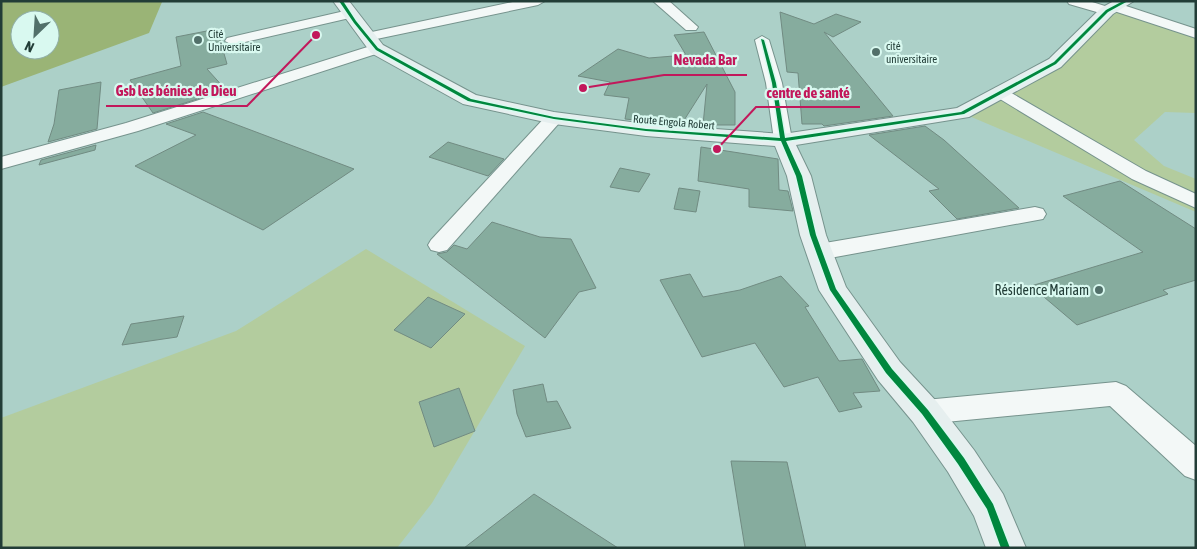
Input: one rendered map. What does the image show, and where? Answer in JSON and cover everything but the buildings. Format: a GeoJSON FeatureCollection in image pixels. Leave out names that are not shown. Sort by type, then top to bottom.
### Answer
{"type":"FeatureCollection","features":[{"type":"Feature","properties":{"kind":"street"},"geometry":{"type":"LineString","coordinates":[[1,163],[132,127],[372,43],[538,1]]}},
{"type":"Feature","properties":{"kind":"street"},"geometry":{"type":"LineString","coordinates":[[660,1],[691,27]]}},
{"type":"Feature","properties":{"kind":"street"},"geometry":{"type":"LineString","coordinates":[[1074,1],[1116,6],[1196,34]]}},
{"type":"Feature","properties":{"kind":"street","name":"Route Engola Robert"},"geometry":{"type":"LineString","coordinates":[[345,8],[372,43],[470,100],[554,118],[646,130],[783,140],[962,113],[1055,63],[1116,6]]}},
{"type":"Feature","properties":{"kind":"street"},"geometry":{"type":"LineString","coordinates":[[232,41],[345,8]]}},
{"type":"Feature","properties":{"kind":"street"},"geometry":{"type":"LineString","coordinates":[[762,40],[774,82],[783,140],[799,176],[819,252],[833,290],[889,371],[925,412],[961,461],[990,507],[1006,548]]}},
{"type":"Feature","properties":{"kind":"street"},"geometry":{"type":"LineString","coordinates":[[1001,92],[1139,175],[1196,202]]}},
{"type":"Feature","properties":{"kind":"street"},"geometry":{"type":"LineString","coordinates":[[439,245],[554,118]]}},
{"type":"Feature","properties":{"kind":"street"},"geometry":{"type":"LineString","coordinates":[[819,252],[1035,214]]}},
{"type":"Feature","properties":{"kind":"street"},"geometry":{"type":"LineString","coordinates":[[925,412],[1116,394],[1196,466]]}},
{"type":"Feature","properties":{"kind":"green space"},"geometry":{"type":"Polygon","coordinates":[[[1,1],[161,1],[149,33],[1,87],[1,1]]]}},
{"type":"Feature","properties":{"kind":"green space"},"geometry":{"type":"Polygon","coordinates":[[[1117,8],[1196,35],[1196,113],[1165,112],[1134,140],[1164,166],[1196,179],[1196,212],[962,113],[1055,63],[1117,8]]]}},
{"type":"Feature","properties":{"kind":"green space"},"geometry":{"type":"Polygon","coordinates":[[[366,249],[525,346],[432,503],[397,548],[1,548],[1,418],[236,331],[366,249]]]}},
{"type":"Feature","properties":{"kind":"cycle path"},"geometry":{"type":"LineString","coordinates":[[341,1],[377,49],[470,100],[554,118],[646,130],[783,140],[962,113],[1055,63],[1107,11],[1126,1]]}},
{"type":"Feature","properties":{"kind":"cycle path"},"geometry":{"type":"LineString","coordinates":[[762,40],[774,83],[783,140],[799,176],[813,235],[833,290],[889,371],[925,412],[961,461],[990,507],[1006,548]]}},
{"type":"Feature","properties":{"kind":"place","name":"Gsb les bénies de Dieu"},"geometry":{"type":"Point","coordinates":[316,35]}},
{"type":"Feature","properties":{"kind":"place","name":"Cité Universitaire"},"geometry":{"type":"Point","coordinates":[198,40]}},
{"type":"Feature","properties":{"kind":"place","name":"cité universitaire"},"geometry":{"type":"Point","coordinates":[876,52]}},
{"type":"Feature","properties":{"kind":"place","name":"Nevada Bar"},"geometry":{"type":"Point","coordinates":[583,88]}},
{"type":"Feature","properties":{"kind":"place","name":"centre de santé"},"geometry":{"type":"Point","coordinates":[717,149]}},
{"type":"Feature","properties":{"kind":"place","name":"Résidence Mariam"},"geometry":{"type":"Point","coordinates":[1099,290]}}]}
